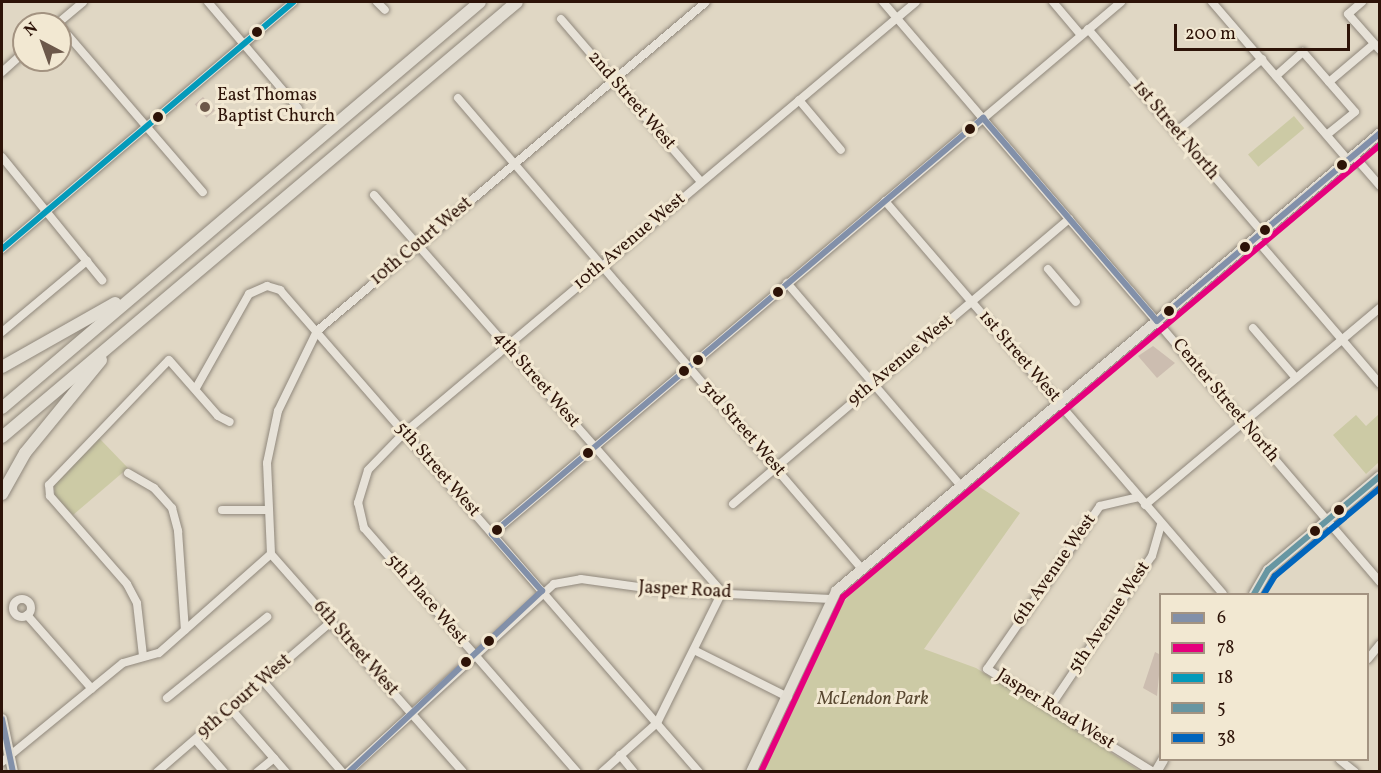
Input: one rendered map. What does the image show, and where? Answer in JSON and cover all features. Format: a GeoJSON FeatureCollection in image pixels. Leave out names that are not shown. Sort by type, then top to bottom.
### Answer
{"type":"FeatureCollection","features":[{"type":"Feature","properties":{"kind":"highway"},"geometry":{"type":"LineString","coordinates":[[2,408],[480,2]]}},
{"type":"Feature","properties":{"kind":"highway"},"geometry":{"type":"LineString","coordinates":[[2,437],[517,2]]}},
{"type":"Feature","properties":{"kind":"highway"},"geometry":{"type":"LineString","coordinates":[[2,367],[159,274]]}},
{"type":"Feature","properties":{"kind":"highway"},"geometry":{"type":"LineString","coordinates":[[2,494],[25,453],[120,336]]}},
{"type":"Feature","properties":{"kind":"main road"},"geometry":{"type":"LineString","coordinates":[[751,771],[788,697],[831,599],[862,569],[1380,133]]}},
{"type":"Feature","properties":{"kind":"main road"},"geometry":{"type":"LineString","coordinates":[[1255,593],[1268,570],[1380,476]]}},
{"type":"Feature","properties":{"kind":"main road"},"geometry":{"type":"LineString","coordinates":[[2,719],[5,760],[14,771]]}},
{"type":"Feature","properties":{"kind":"street"},"geometry":{"type":"LineString","coordinates":[[72,12],[83,2]]}},
{"type":"Feature","properties":{"kind":"street"},"geometry":{"type":"LineString","coordinates":[[208,2],[298,108]]}},
{"type":"Feature","properties":{"kind":"street"},"geometry":{"type":"LineString","coordinates":[[2,249],[293,2]]}},
{"type":"Feature","properties":{"kind":"street"},"geometry":{"type":"LineString","coordinates":[[377,2],[384,10]]}},
{"type":"Feature","properties":{"kind":"street","name":"10th Court West"},"geometry":{"type":"LineString","coordinates":[[271,554],[267,510],[271,436],[295,370],[317,331],[706,2]]}},
{"type":"Feature","properties":{"kind":"street","name":"Center Street North"},"geometry":{"type":"LineString","coordinates":[[883,2],[1380,582]]}},
{"type":"Feature","properties":{"kind":"street","name":"10th Avenue West"},"geometry":{"type":"LineString","coordinates":[[368,470],[404,433],[916,2]]}},
{"type":"Feature","properties":{"kind":"street","name":"1st Street North"},"geometry":{"type":"LineString","coordinates":[[1053,2],[1085,32],[1176,132],[1342,340],[1380,384]]}},
{"type":"Feature","properties":{"kind":"street"},"geometry":{"type":"LineString","coordinates":[[492,534],[1121,2]]}},
{"type":"Feature","properties":{"kind":"street"},"geometry":{"type":"LineString","coordinates":[[1212,2],[1327,135],[1380,186]]}},
{"type":"Feature","properties":{"kind":"street"},"geometry":{"type":"LineString","coordinates":[[1329,82],[1377,47],[1348,14],[1362,2]]}},
{"type":"Feature","properties":{"kind":"street","name":"2nd Street West"},"geometry":{"type":"LineString","coordinates":[[561,20],[701,182]]}},
{"type":"Feature","properties":{"kind":"street"},"geometry":{"type":"LineString","coordinates":[[72,40],[203,192]]}},
{"type":"Feature","properties":{"kind":"street"},"geometry":{"type":"LineString","coordinates":[[1276,76],[1303,52],[1355,112],[1327,135]]}},
{"type":"Feature","properties":{"kind":"street"},"geometry":{"type":"LineString","coordinates":[[1176,132],[1262,59]]}},
{"type":"Feature","properties":{"kind":"street","name":"3rd Street West"},"geometry":{"type":"LineString","coordinates":[[458,98],[862,569]]}},
{"type":"Feature","properties":{"kind":"street"},"geometry":{"type":"LineString","coordinates":[[798,100],[841,150]]}},
{"type":"Feature","properties":{"kind":"street"},"geometry":{"type":"LineString","coordinates":[[2,158],[102,280]]}},
{"type":"Feature","properties":{"kind":"street","name":"4th Street West"},"geometry":{"type":"LineString","coordinates":[[374,195],[722,592]]}},
{"type":"Feature","properties":{"kind":"street","name":"1st Street West"},"geometry":{"type":"LineString","coordinates":[[885,201],[1222,593]]}},
{"type":"Feature","properties":{"kind":"street","name":"9th Avenue West"},"geometry":{"type":"LineString","coordinates":[[734,504],[1069,219]]}},
{"type":"Feature","properties":{"kind":"street"},"geometry":{"type":"LineString","coordinates":[[2,332],[87,261]]}},
{"type":"Feature","properties":{"kind":"street"},"geometry":{"type":"LineString","coordinates":[[1048,269],[1076,302]]}},
{"type":"Feature","properties":{"kind":"street"},"geometry":{"type":"LineString","coordinates":[[788,283],[961,486]]}},
{"type":"Feature","properties":{"kind":"street","name":"5th Street West"},"geometry":{"type":"LineString","coordinates":[[196,388],[254,290],[280,290],[699,771]]}},
{"type":"Feature","properties":{"kind":"street"},"geometry":{"type":"LineString","coordinates":[[1145,505],[1380,308]]}},
{"type":"Feature","properties":{"kind":"street"},"geometry":{"type":"LineString","coordinates":[[1253,328],[1296,378]]}},
{"type":"Feature","properties":{"kind":"street"},"geometry":{"type":"LineString","coordinates":[[143,656],[137,603],[50,496],[49,485],[169,360],[196,388],[218,416],[230,422]]}},
{"type":"Feature","properties":{"kind":"street","name":"5th Place West"},"geometry":{"type":"LineString","coordinates":[[368,470],[358,503],[364,528],[577,771]]}},
{"type":"Feature","properties":{"kind":"street"},"geometry":{"type":"LineString","coordinates":[[128,473],[154,488],[172,508],[178,531],[185,630]]}},
{"type":"Feature","properties":{"kind":"street","name":"6th Avenue West"},"geometry":{"type":"LineString","coordinates":[[987,669],[1100,506],[1139,497]]}},
{"type":"Feature","properties":{"kind":"street"},"geometry":{"type":"LineString","coordinates":[[222,510],[267,510]]}},
{"type":"Feature","properties":{"kind":"street","name":"5th Avenue West"},"geometry":{"type":"LineString","coordinates":[[1050,707],[1152,556],[1161,524]]}},
{"type":"Feature","properties":{"kind":"street"},"geometry":{"type":"LineString","coordinates":[[5,760],[123,663],[159,653],[271,554]]}},
{"type":"Feature","properties":{"kind":"street","name":"6th Street West"},"geometry":{"type":"LineString","coordinates":[[271,554],[463,771]]}},
{"type":"Feature","properties":{"kind":"street","name":"Jasper Road"},"geometry":{"type":"LineString","coordinates":[[542,591],[581,579],[831,599]]}},
{"type":"Feature","properties":{"kind":"street"},"geometry":{"type":"LineString","coordinates":[[348,771],[475,656],[542,591]]}},
{"type":"Feature","properties":{"kind":"street"},"geometry":{"type":"LineString","coordinates":[[602,771],[657,723],[722,592]]}},
{"type":"Feature","properties":{"kind":"street"},"geometry":{"type":"LineString","coordinates":[[27,615],[92,689]]}},
{"type":"Feature","properties":{"kind":"street"},"geometry":{"type":"LineString","coordinates":[[167,698],[267,617]]}},
{"type":"Feature","properties":{"kind":"street","name":"9th Court West"},"geometry":{"type":"LineString","coordinates":[[157,771],[196,740],[331,622]]}},
{"type":"Feature","properties":{"kind":"street"},"geometry":{"type":"LineString","coordinates":[[1369,658],[1380,644]]}},
{"type":"Feature","properties":{"kind":"street"},"geometry":{"type":"LineString","coordinates":[[694,650],[788,697]]}},
{"type":"Feature","properties":{"kind":"street","name":"Jasper Road West"},"geometry":{"type":"LineString","coordinates":[[987,669],[1155,771]]}},
{"type":"Feature","properties":{"kind":"street"},"geometry":{"type":"LineString","coordinates":[[263,681],[342,771]]}},
{"type":"Feature","properties":{"kind":"street"},"geometry":{"type":"LineString","coordinates":[[231,709],[286,771]]}},
{"type":"Feature","properties":{"kind":"street"},"geometry":{"type":"LineString","coordinates":[[196,740],[224,771]]}},
{"type":"Feature","properties":{"kind":"street"},"geometry":{"type":"LineString","coordinates":[[620,755],[634,771]]}},
{"type":"Feature","properties":{"kind":"street"},"geometry":{"type":"LineString","coordinates":[[257,771],[274,758]]}},
{"type":"Feature","properties":{"kind":"street"},"geometry":{"type":"LineString","coordinates":[[1342,761],[1355,771]]}},
{"type":"Feature","properties":{"kind":"green space"},"geometry":{"type":"Polygon","coordinates":[[[1294,116],[1304,128],[1258,167],[1248,155],[1294,116]]]}},
{"type":"Feature","properties":{"kind":"green space"},"geometry":{"type":"Polygon","coordinates":[[[1379,414],[1379,462],[1366,474],[1333,435],[1356,415],[1366,426],[1379,414]]]}},
{"type":"Feature","properties":{"kind":"green space"},"geometry":{"type":"Polygon","coordinates":[[[99,438],[128,468],[73,515],[55,496],[54,483],[99,438]]]}},
{"type":"Feature","properties":{"kind":"green space","name":"McLendon Park"},"geometry":{"type":"Polygon","coordinates":[[[975,484],[1020,513],[924,649],[976,668],[1140,771],[757,771],[839,608],[863,578],[975,484]]]}},
{"type":"Feature","properties":{"kind":"building","name":"East Thomas Baptist Church"},"geometry":{"type":"Polygon","coordinates":[[[203,97],[215,111],[207,118],[195,104],[203,97]]]}},
{"type":"Feature","properties":{"kind":"building"},"geometry":{"type":"Polygon","coordinates":[[[1153,346],[1175,363],[1157,378],[1138,356],[1153,346]]]}},
{"type":"Feature","properties":{"kind":"building"},"geometry":{"type":"Polygon","coordinates":[[[1155,652],[1159,654],[1157,696],[1143,688],[1155,652]]]}},
{"type":"Feature","properties":{"kind":"transit line","name":"18"},"geometry":{"type":"LineString","coordinates":[[2,249],[293,2]]}},
{"type":"Feature","properties":{"kind":"transit line","name":"6"},"geometry":{"type":"LineString","coordinates":[[349,772],[542,591],[492,534],[983,118],[1157,321],[1380,133]]}},
{"type":"Feature","properties":{"kind":"transit line","name":"78"},"geometry":{"type":"LineString","coordinates":[[761,772],[843,597],[1380,145]]}},
{"type":"Feature","properties":{"kind":"transit line","name":"5"},"geometry":{"type":"LineString","coordinates":[[1255,593],[1268,570],[1380,476]]}},
{"type":"Feature","properties":{"kind":"transit line","name":"38"},"geometry":{"type":"LineString","coordinates":[[1265,593],[1275,576],[1380,488]]}},
{"type":"Feature","properties":{"kind":"transit line","name":"6"},"geometry":{"type":"LineString","coordinates":[[2,719],[13,772]]}},
{"type":"Feature","properties":{"kind":"place","name":"East Thomas Baptist Church"},"geometry":{"type":"Point","coordinates":[205,107]}}]}
